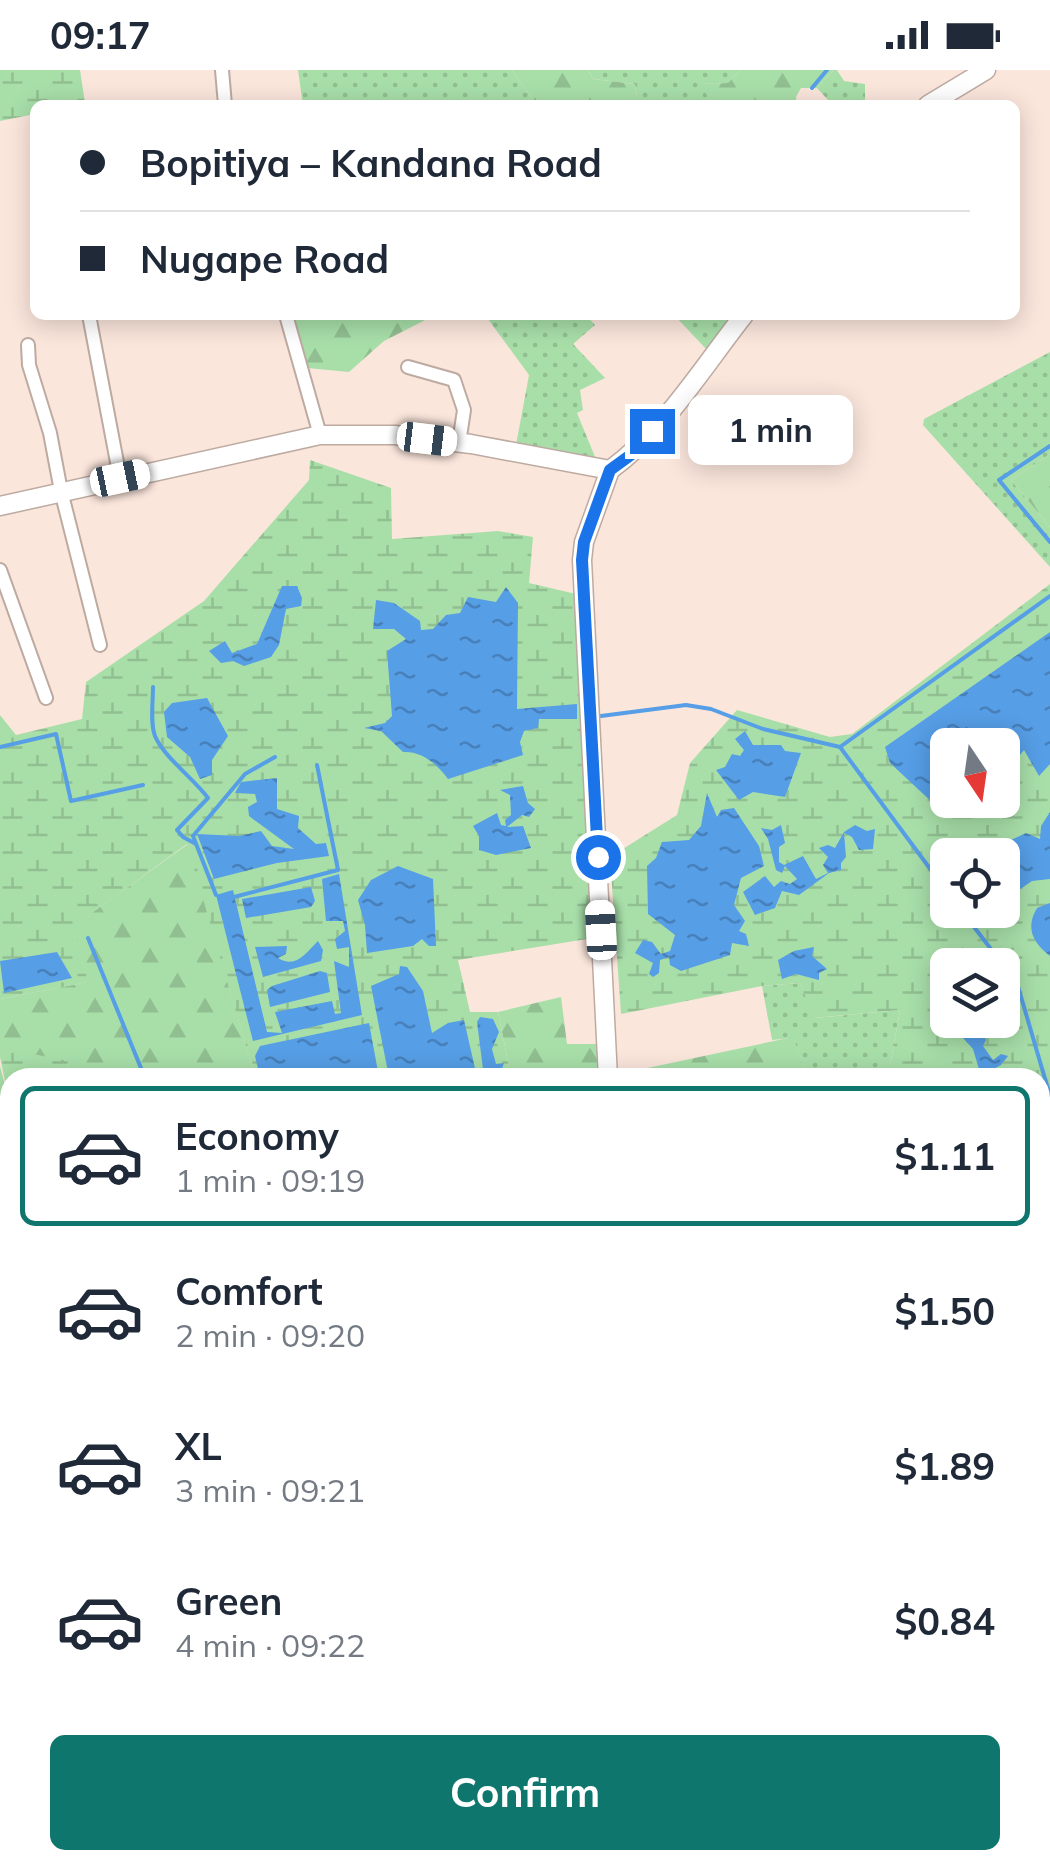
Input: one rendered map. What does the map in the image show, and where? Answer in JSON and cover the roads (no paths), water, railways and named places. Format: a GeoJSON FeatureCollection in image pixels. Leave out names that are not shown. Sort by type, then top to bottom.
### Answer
{"type":"FeatureCollection","features":[{"type":"Feature","properties":{"kind":"main road"},"geometry":{"type":"LineString","coordinates":[[936,100],[986,70]]}},
{"type":"Feature","properties":{"kind":"main road"},"geometry":{"type":"LineString","coordinates":[[607,1068],[584,542],[610,470],[649,435],[740,320]]}},
{"type":"Feature","properties":{"kind":"main road"},"geometry":{"type":"LineString","coordinates":[[0,506],[320,435],[395,435],[610,470]]}},
{"type":"Feature","properties":{"kind":"street"},"geometry":{"type":"LineString","coordinates":[[222,70],[225,100]]}},
{"type":"Feature","properties":{"kind":"street"},"geometry":{"type":"LineString","coordinates":[[91,320],[120,478]]}},
{"type":"Feature","properties":{"kind":"street"},"geometry":{"type":"LineString","coordinates":[[287,320],[320,435]]}},
{"type":"Feature","properties":{"kind":"street"},"geometry":{"type":"LineString","coordinates":[[28,345],[29,365],[50,433],[100,644]]}},
{"type":"Feature","properties":{"kind":"street"},"geometry":{"type":"LineString","coordinates":[[408,366],[454,380],[464,410],[459,443]]}},
{"type":"Feature","properties":{"kind":"street"},"geometry":{"type":"LineString","coordinates":[[0,570],[46,698]]}},
{"type":"Feature","properties":{"kind":"water"},"geometry":{"type":"Polygon","coordinates":[[[282,586],[297,586],[301,606],[286,609],[279,645],[271,657],[244,666],[233,661],[221,663],[209,651],[225,641],[232,653],[257,644],[282,586]]]}},
{"type":"Feature","properties":{"kind":"water"},"geometry":{"type":"Polygon","coordinates":[[[506,587],[518,603],[517,709],[577,704],[577,719],[539,719],[538,728],[524,731],[520,742],[523,755],[448,779],[429,760],[403,752],[381,731],[364,728],[385,723],[392,716],[387,651],[406,639],[394,629],[373,629],[376,600],[394,603],[420,621],[421,630],[433,629],[446,615],[460,613],[468,597],[496,602],[506,587]]]}},
{"type":"Feature","properties":{"kind":"water"},"geometry":{"type":"Polygon","coordinates":[[[1050,632],[1050,764],[1039,776],[1024,750],[1020,755],[1020,728],[930,728],[930,800],[890,763],[885,747],[1050,632]]]}},
{"type":"Feature","properties":{"kind":"water"},"geometry":{"type":"Polygon","coordinates":[[[207,698],[228,736],[212,760],[212,775],[200,779],[190,757],[167,737],[164,712],[172,703],[207,698]]]}},
{"type":"Feature","properties":{"kind":"water"},"geometry":{"type":"Polygon","coordinates":[[[745,731],[753,745],[781,745],[785,751],[801,753],[785,797],[753,792],[739,800],[716,770],[725,767],[732,754],[740,756],[744,750],[735,739],[745,731]]]}},
{"type":"Feature","properties":{"kind":"water"},"geometry":{"type":"Polygon","coordinates":[[[277,778],[277,809],[299,816],[298,828],[316,844],[326,843],[329,856],[277,863],[214,879],[197,834],[239,836],[261,831],[272,846],[294,849],[249,816],[248,807],[257,802],[255,794],[235,793],[241,782],[277,778]]]}},
{"type":"Feature","properties":{"kind":"water"},"geometry":{"type":"Polygon","coordinates":[[[523,786],[528,803],[535,809],[529,817],[522,815],[507,827],[523,826],[531,848],[496,855],[479,850],[479,836],[473,826],[497,813],[501,825],[506,826],[505,820],[511,815],[510,795],[500,790],[523,786]]]}},
{"type":"Feature","properties":{"kind":"water"},"geometry":{"type":"Polygon","coordinates":[[[707,793],[717,817],[721,810],[734,808],[759,846],[764,866],[741,878],[734,905],[745,921],[739,931],[746,934],[749,946],[732,943],[730,955],[681,971],[670,965],[669,957],[660,960],[659,973],[653,977],[649,974],[653,963],[635,953],[643,940],[652,942],[661,954],[670,951],[675,935],[648,914],[647,866],[656,858],[662,842],[689,840],[701,826],[707,793]]]}},
{"type":"Feature","properties":{"kind":"water"},"geometry":{"type":"Polygon","coordinates":[[[1050,812],[1050,879],[1032,881],[1020,889],[1020,838],[1015,838],[1026,833],[1040,839],[1041,826],[1050,812]]]}},
{"type":"Feature","properties":{"kind":"water"},"geometry":{"type":"Polygon","coordinates":[[[781,825],[785,843],[779,847],[779,862],[784,865],[803,856],[816,879],[828,873],[823,865],[828,857],[819,848],[835,848],[844,832],[855,825],[867,831],[875,829],[873,849],[859,850],[852,837],[844,833],[846,857],[841,870],[829,873],[799,895],[782,891],[775,908],[755,915],[743,892],[765,876],[774,887],[781,881],[790,884],[797,879],[785,866],[782,873],[776,870],[761,828],[772,830],[781,825]]]}},
{"type":"Feature","properties":{"kind":"water"},"geometry":{"type":"Polygon","coordinates":[[[398,866],[433,879],[436,946],[429,946],[422,939],[413,946],[367,953],[358,900],[371,880],[398,866]]]}},
{"type":"Feature","properties":{"kind":"water"},"geometry":{"type":"Polygon","coordinates":[[[339,874],[362,1015],[253,1041],[216,895],[233,890],[267,1032],[282,1033],[275,1012],[332,1001],[335,1014],[341,1013],[334,961],[349,967],[349,947],[337,949],[335,939],[345,931],[343,921],[326,921],[322,879],[339,874]]]}},
{"type":"Feature","properties":{"kind":"water"},"geometry":{"type":"Polygon","coordinates":[[[311,887],[315,901],[311,907],[246,918],[242,899],[311,887]]]}},
{"type":"Feature","properties":{"kind":"water"},"geometry":{"type":"Polygon","coordinates":[[[1050,903],[1050,956],[1039,946],[1031,929],[1037,908],[1050,903]]]}},
{"type":"Feature","properties":{"kind":"water"},"geometry":{"type":"Polygon","coordinates":[[[318,941],[323,950],[321,961],[263,977],[255,947],[287,946],[286,954],[278,958],[290,962],[318,941]]]}},
{"type":"Feature","properties":{"kind":"water"},"geometry":{"type":"Polygon","coordinates":[[[814,947],[812,956],[827,969],[819,973],[819,980],[796,974],[782,979],[778,960],[794,951],[814,947]]]}},
{"type":"Feature","properties":{"kind":"water"},"geometry":{"type":"Polygon","coordinates":[[[57,952],[72,978],[4,993],[0,961],[57,952]]]}},
{"type":"Feature","properties":{"kind":"water"},"geometry":{"type":"Polygon","coordinates":[[[400,966],[407,967],[423,991],[432,1033],[448,1023],[464,1020],[475,1068],[387,1068],[371,986],[399,974],[400,966]]]}},
{"type":"Feature","properties":{"kind":"water"},"geometry":{"type":"Polygon","coordinates":[[[320,971],[327,973],[330,992],[270,1007],[267,990],[272,986],[320,971]]]}},
{"type":"Feature","properties":{"kind":"water"},"geometry":{"type":"Polygon","coordinates":[[[480,1017],[493,1019],[499,1032],[492,1049],[496,1064],[504,1063],[502,1068],[483,1068],[477,1022],[480,1017]]]}},
{"type":"Feature","properties":{"kind":"water"},"geometry":{"type":"Polygon","coordinates":[[[369,1023],[377,1068],[258,1068],[255,1056],[260,1046],[369,1023]]]}},
{"type":"Feature","properties":{"kind":"water"},"geometry":{"type":"Polygon","coordinates":[[[963,1038],[986,1038],[983,1046],[993,1060],[1001,1054],[1008,1056],[996,1068],[979,1068],[973,1049],[963,1038]]]}},
{"type":"Feature","properties":{"kind":"waterway"},"geometry":{"type":"LineString","coordinates":[[812,88],[827,70]]}},
{"type":"Feature","properties":{"kind":"waterway"},"geometry":{"type":"LineString","coordinates":[[1050,446],[999,480],[1050,542]]}},
{"type":"Feature","properties":{"kind":"waterway"},"geometry":{"type":"LineString","coordinates":[[930,869],[840,747],[1050,596]]}},
{"type":"Feature","properties":{"kind":"waterway"},"geometry":{"type":"LineString","coordinates":[[153,687],[155,736],[208,798],[177,830],[196,844]]}},
{"type":"Feature","properties":{"kind":"waterway"},"geometry":{"type":"LineString","coordinates":[[601,716],[686,705],[840,747]]}},
{"type":"Feature","properties":{"kind":"waterway"},"geometry":{"type":"LineString","coordinates":[[0,747],[56,734],[71,801],[143,785]]}},
{"type":"Feature","properties":{"kind":"waterway"},"geometry":{"type":"LineString","coordinates":[[216,895],[193,836],[245,774],[275,757]]}},
{"type":"Feature","properties":{"kind":"waterway"},"geometry":{"type":"LineString","coordinates":[[234,897],[338,870],[317,765]]}},
{"type":"Feature","properties":{"kind":"waterway"},"geometry":{"type":"LineString","coordinates":[[975,928],[1017,983],[1042,1068]]}},
{"type":"Feature","properties":{"kind":"waterway"},"geometry":{"type":"LineString","coordinates":[[88,938],[141,1068]]}}]}
